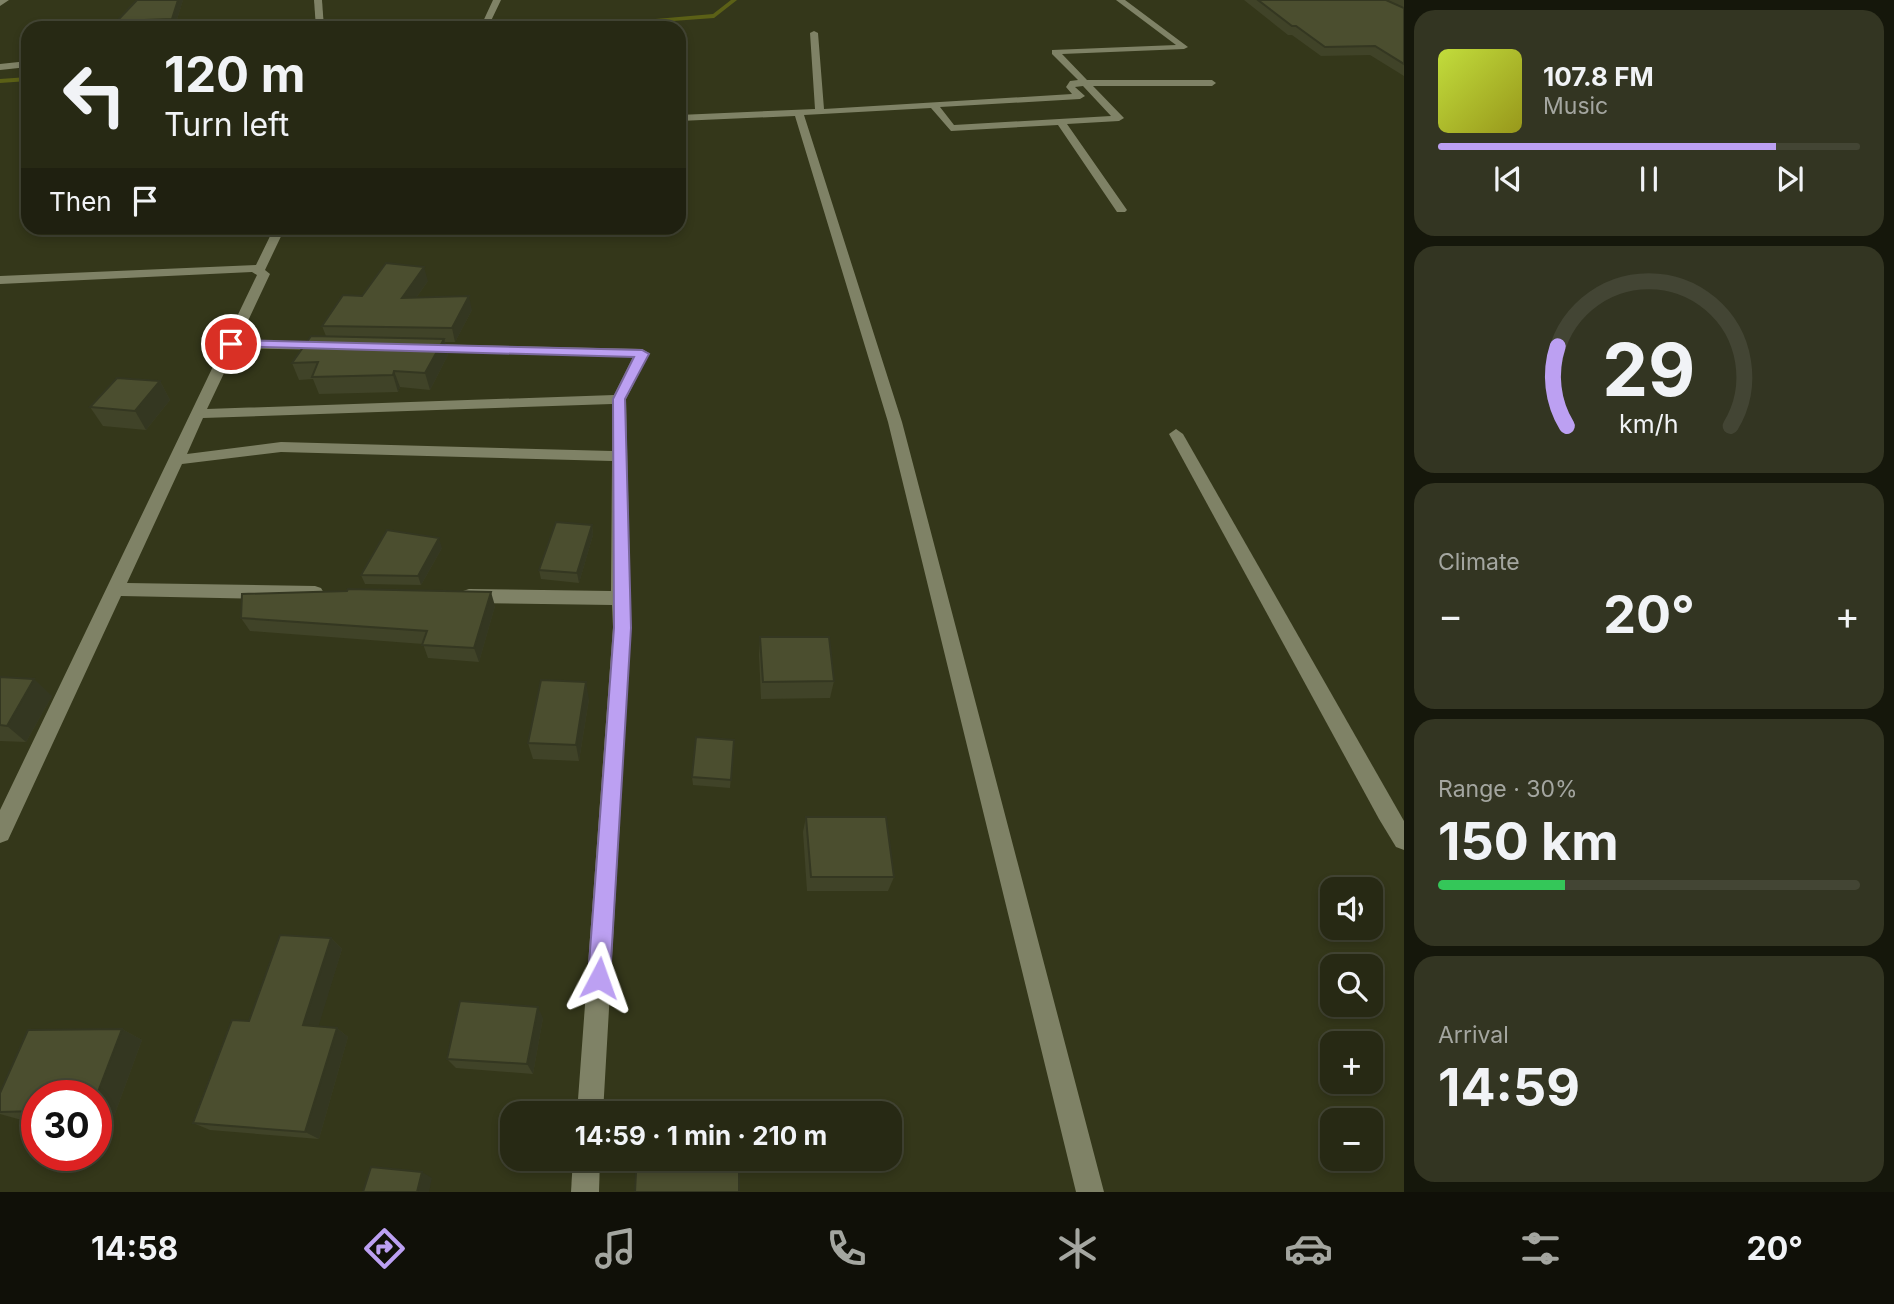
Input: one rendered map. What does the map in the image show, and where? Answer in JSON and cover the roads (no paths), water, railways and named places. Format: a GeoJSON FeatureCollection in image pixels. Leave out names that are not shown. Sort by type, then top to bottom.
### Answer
{"type":"FeatureCollection","features":[{"type":"Feature","properties":{"kind":"street"},"geometry":{"type":"LineString","coordinates":[[0,4],[5,0]]}},
{"type":"Feature","properties":{"kind":"street"},"geometry":{"type":"LineString","coordinates":[[318,0],[320,21]]}},
{"type":"Feature","properties":{"kind":"street"},"geometry":{"type":"LineString","coordinates":[[487,21],[496,0]]}},
{"type":"Feature","properties":{"kind":"street"},"geometry":{"type":"LineString","coordinates":[[934,107],[951,128],[1119,118],[1055,52],[1184,47],[1121,0]]}},
{"type":"Feature","properties":{"kind":"street"},"geometry":{"type":"LineString","coordinates":[[814,33],[820,113]]}},
{"type":"Feature","properties":{"kind":"street"},"geometry":{"type":"LineString","coordinates":[[0,66],[21,64]]}},
{"type":"Feature","properties":{"kind":"street"},"geometry":{"type":"LineString","coordinates":[[686,118],[934,107],[1080,96],[1070,85],[1086,83],[1212,83]]}},
{"type":"Feature","properties":{"kind":"street"},"geometry":{"type":"LineString","coordinates":[[799,113],[895,422],[1090,1192]]}},
{"type":"Feature","properties":{"kind":"street"},"geometry":{"type":"LineString","coordinates":[[1060,121],[1121,210]]}},
{"type":"Feature","properties":{"kind":"street"},"geometry":{"type":"LineString","coordinates":[[260,270],[276,235]]}},
{"type":"Feature","properties":{"kind":"street"},"geometry":{"type":"LineString","coordinates":[[0,280],[240,268],[260,270],[264,274],[0,833]]}},
{"type":"Feature","properties":{"kind":"street"},"geometry":{"type":"LineString","coordinates":[[231,344],[340,346]]}},
{"type":"Feature","properties":{"kind":"street"},"geometry":{"type":"LineString","coordinates":[[409,348],[642,354],[619,399],[622,628],[591,1101]]}},
{"type":"Feature","properties":{"kind":"street"},"geometry":{"type":"LineString","coordinates":[[197,414],[619,399]]}},
{"type":"Feature","properties":{"kind":"street"},"geometry":{"type":"LineString","coordinates":[[1177,435],[1379,800],[1404,840]]}},
{"type":"Feature","properties":{"kind":"street"},"geometry":{"type":"LineString","coordinates":[[176,460],[281,447],[620,456]]}},
{"type":"Feature","properties":{"kind":"street"},"geometry":{"type":"LineString","coordinates":[[115,589],[334,593]]}},
{"type":"Feature","properties":{"kind":"street"},"geometry":{"type":"LineString","coordinates":[[456,595],[620,598]]}},
{"type":"Feature","properties":{"kind":"street"},"geometry":{"type":"LineString","coordinates":[[585,1192],[586,1171]]}},
{"type":"Feature","properties":{"kind":"waterway"},"geometry":{"type":"LineString","coordinates":[[648,21],[714,16],[734,0]]}},
{"type":"Feature","properties":{"kind":"waterway"},"geometry":{"type":"LineString","coordinates":[[0,81],[21,80]]}}]}
